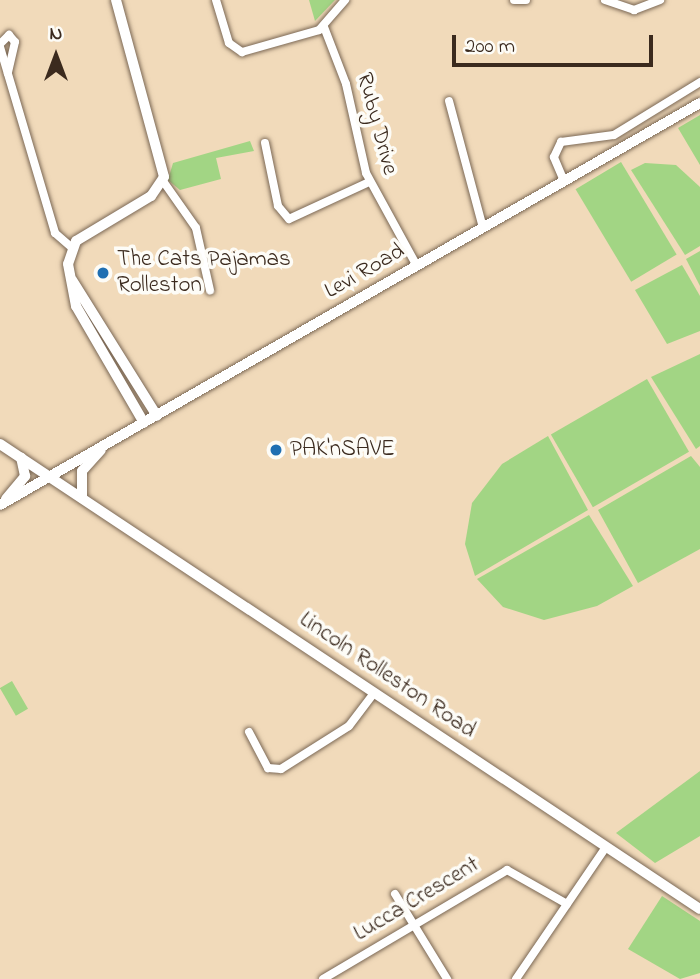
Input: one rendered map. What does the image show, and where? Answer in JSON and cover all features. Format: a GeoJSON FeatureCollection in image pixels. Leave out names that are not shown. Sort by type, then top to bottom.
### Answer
{"type":"FeatureCollection","features":[{"type":"Feature","properties":{"kind":"main road"},"geometry":{"type":"LineString","coordinates":[[116,0],[164,166],[163,181],[71,247],[72,298],[144,423]]}},
{"type":"Feature","properties":{"kind":"main road","name":"Levi Road"},"geometry":{"type":"LineString","coordinates":[[2,503],[700,103]]}},
{"type":"Feature","properties":{"kind":"main road"},"geometry":{"type":"LineString","coordinates":[[72,281],[114,343],[157,416]]}},
{"type":"Feature","properties":{"kind":"main road"},"geometry":{"type":"LineString","coordinates":[[102,350],[114,343]]}},
{"type":"Feature","properties":{"kind":"main road","name":"Lincoln Rolleston Road"},"geometry":{"type":"LineString","coordinates":[[0,444],[700,909]]}},
{"type":"Feature","properties":{"kind":"main road"},"geometry":{"type":"LineString","coordinates":[[82,498],[82,471],[102,447]]}},
{"type":"Feature","properties":{"kind":"main road"},"geometry":{"type":"LineString","coordinates":[[2,503],[25,475],[21,457]]}},
{"type":"Feature","properties":{"kind":"street"},"geometry":{"type":"LineString","coordinates":[[216,0],[237,52],[324,27],[345,0]]}},
{"type":"Feature","properties":{"kind":"street"},"geometry":{"type":"LineString","coordinates":[[514,0],[526,0]]}},
{"type":"Feature","properties":{"kind":"street"},"geometry":{"type":"LineString","coordinates":[[605,0],[634,10],[660,0]]}},
{"type":"Feature","properties":{"kind":"street","name":"Ruby Drive"},"geometry":{"type":"LineString","coordinates":[[324,27],[346,84],[369,182],[417,266]]}},
{"type":"Feature","properties":{"kind":"street"},"geometry":{"type":"LineString","coordinates":[[8,74],[15,42],[9,35],[0,46],[8,74],[53,227],[71,247]]}},
{"type":"Feature","properties":{"kind":"street"},"geometry":{"type":"LineString","coordinates":[[564,181],[554,157],[561,142],[608,137],[700,82]]}},
{"type":"Feature","properties":{"kind":"street"},"geometry":{"type":"LineString","coordinates":[[449,101],[483,228]]}},
{"type":"Feature","properties":{"kind":"street"},"geometry":{"type":"LineString","coordinates":[[265,143],[278,206],[289,219],[369,182]]}},
{"type":"Feature","properties":{"kind":"street"},"geometry":{"type":"LineString","coordinates":[[163,181],[196,228],[210,290]]}},
{"type":"Feature","properties":{"kind":"street"},"geometry":{"type":"LineString","coordinates":[[249,732],[268,768],[281,769],[349,726],[374,693]]}},
{"type":"Feature","properties":{"kind":"street"},"geometry":{"type":"LineString","coordinates":[[516,979],[606,847]]}},
{"type":"Feature","properties":{"kind":"street","name":"Lucca Crescent"},"geometry":{"type":"LineString","coordinates":[[323,979],[507,870],[567,904]]}},
{"type":"Feature","properties":{"kind":"street"},"geometry":{"type":"LineString","coordinates":[[395,894],[447,979]]}},
{"type":"Feature","properties":{"kind":"green space"},"geometry":{"type":"Polygon","coordinates":[[[309,0],[335,0],[315,21],[309,0]]]}},
{"type":"Feature","properties":{"kind":"green space"},"geometry":{"type":"Polygon","coordinates":[[[700,115],[700,165],[678,128],[700,115]]]}},
{"type":"Feature","properties":{"kind":"green space"},"geometry":{"type":"Polygon","coordinates":[[[250,141],[254,151],[216,158],[221,179],[180,190],[168,180],[173,163],[250,141]]]}},
{"type":"Feature","properties":{"kind":"green space"},"geometry":{"type":"Polygon","coordinates":[[[621,162],[677,255],[631,282],[576,189],[621,162]]]}},
{"type":"Feature","properties":{"kind":"green space"},"geometry":{"type":"Polygon","coordinates":[[[645,163],[676,165],[700,187],[700,246],[685,255],[631,170],[645,163]]]}},
{"type":"Feature","properties":{"kind":"green space"},"geometry":{"type":"Polygon","coordinates":[[[700,251],[700,286],[686,259],[700,251]]]}},
{"type":"Feature","properties":{"kind":"green space"},"geometry":{"type":"Polygon","coordinates":[[[682,265],[700,296],[700,331],[667,344],[635,290],[682,265]]]}},
{"type":"Feature","properties":{"kind":"green space"},"geometry":{"type":"Polygon","coordinates":[[[700,354],[700,446],[696,449],[651,377],[700,354]]]}},
{"type":"Feature","properties":{"kind":"green space"},"geometry":{"type":"Polygon","coordinates":[[[647,379],[689,452],[593,507],[551,434],[647,379]]]}},
{"type":"Feature","properties":{"kind":"green space"},"geometry":{"type":"Polygon","coordinates":[[[548,436],[588,510],[475,576],[465,544],[472,503],[502,464],[548,436]]]}},
{"type":"Feature","properties":{"kind":"green space"},"geometry":{"type":"Polygon","coordinates":[[[691,456],[700,467],[700,549],[638,583],[598,510],[691,456]]]}},
{"type":"Feature","properties":{"kind":"green space"},"geometry":{"type":"Polygon","coordinates":[[[589,515],[633,586],[597,606],[544,620],[503,607],[477,579],[589,515]]]}},
{"type":"Feature","properties":{"kind":"green space"},"geometry":{"type":"Polygon","coordinates":[[[12,681],[28,709],[16,716],[0,688],[12,681]]]}},
{"type":"Feature","properties":{"kind":"green space"},"geometry":{"type":"Polygon","coordinates":[[[700,771],[700,836],[655,863],[616,833],[700,771]]]}},
{"type":"Feature","properties":{"kind":"green space"},"geometry":{"type":"Polygon","coordinates":[[[662,896],[700,921],[700,973],[680,979],[628,949],[662,896]]]}},
{"type":"Feature","properties":{"kind":"place","name":"The Cats Pajamas Rolleston"},"geometry":{"type":"Point","coordinates":[103,273]}},
{"type":"Feature","properties":{"kind":"place","name":"PAK'nSAVE"},"geometry":{"type":"Point","coordinates":[276,450]}}]}
